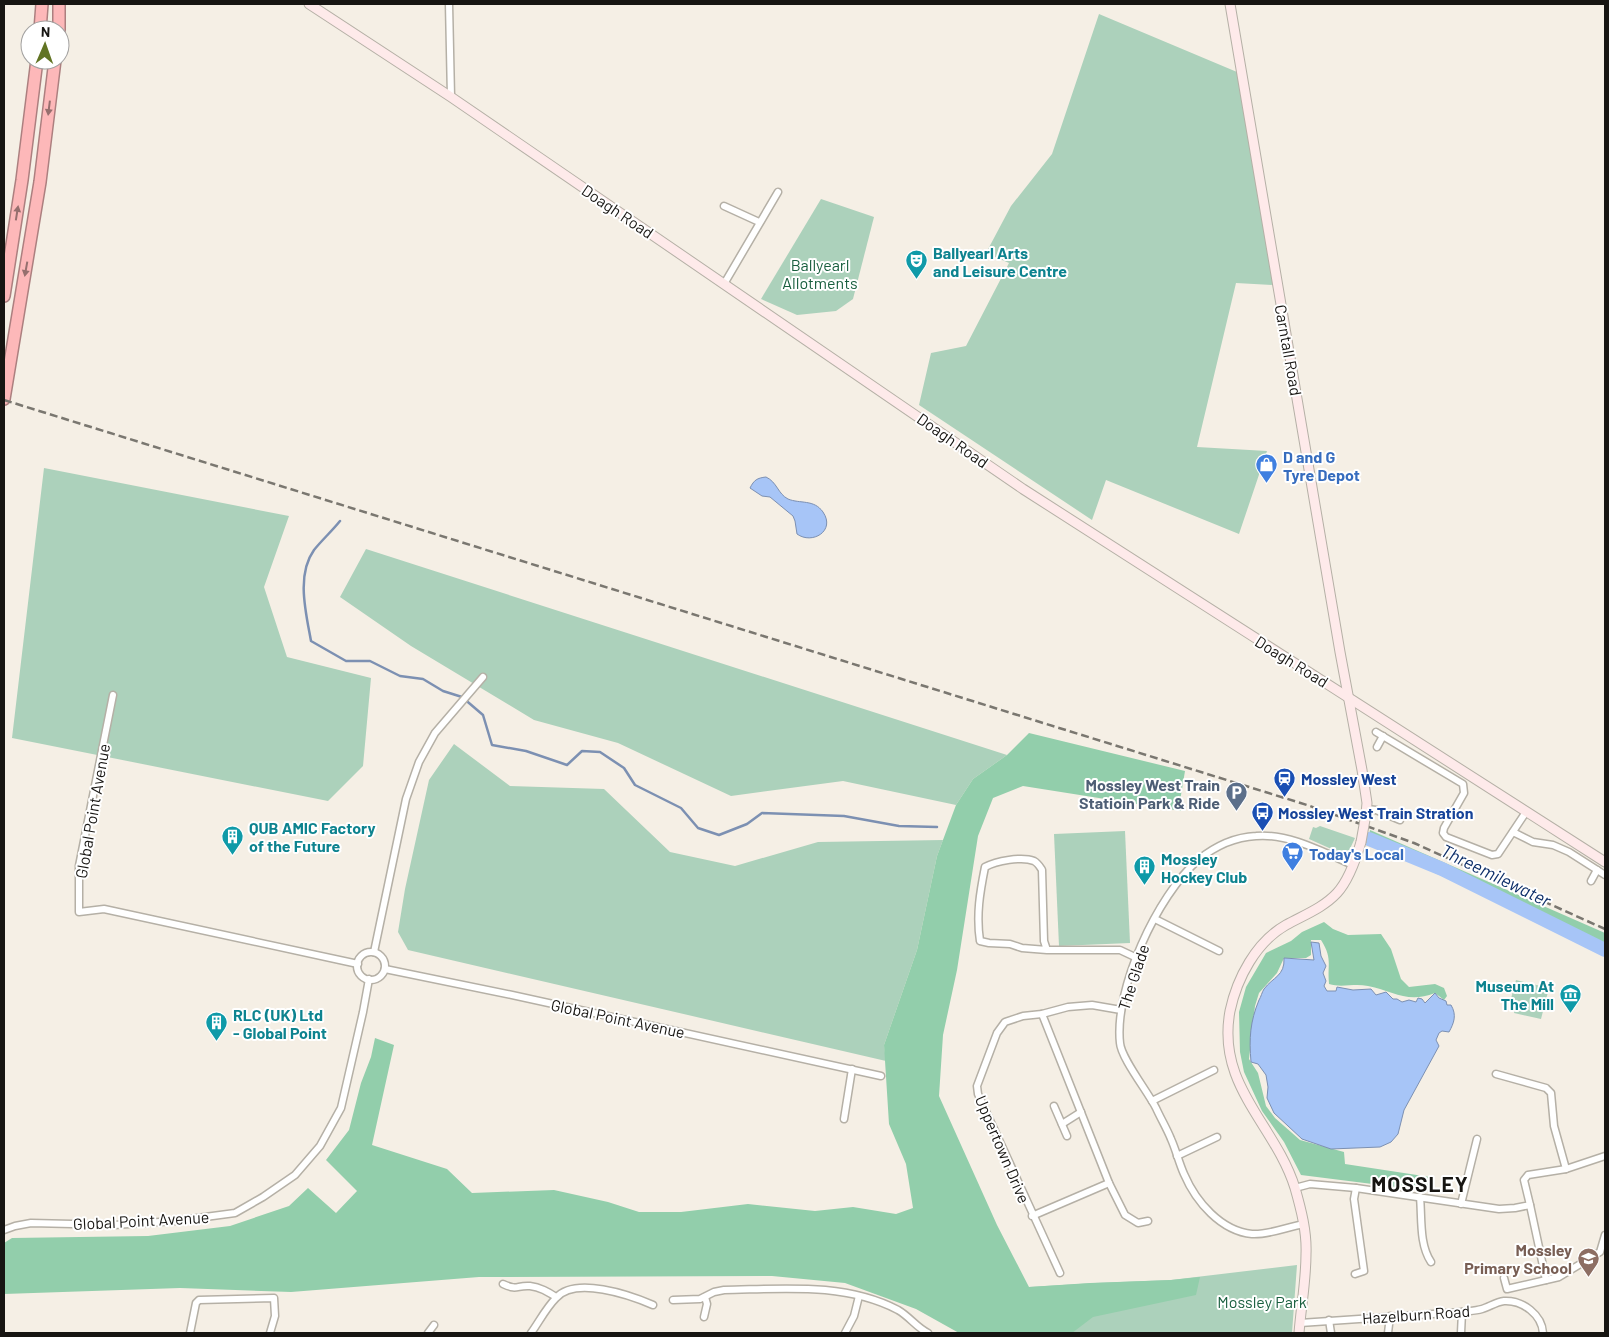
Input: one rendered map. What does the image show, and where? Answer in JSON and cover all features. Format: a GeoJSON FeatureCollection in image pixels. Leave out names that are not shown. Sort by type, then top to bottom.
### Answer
{"type":"FeatureCollection","features":[{"type":"Feature","properties":{"kind":"highway"},"geometry":{"type":"LineString","coordinates":[[41,20],[42,4]]}},
{"type":"Feature","properties":{"kind":"highway"},"geometry":{"type":"LineString","coordinates":[[59,4],[59,20]]}},
{"type":"Feature","properties":{"kind":"highway"},"geometry":{"type":"LineString","coordinates":[[4,296],[22,180],[36,70]]}},
{"type":"Feature","properties":{"kind":"highway"},"geometry":{"type":"LineString","coordinates":[[4,396],[40,182],[54,70]]}},
{"type":"Feature","properties":{"kind":"main road","name":"Doagh Road"},"geometry":{"type":"LineString","coordinates":[[309,4],[451,97],[1024,489],[1605,862]]}},
{"type":"Feature","properties":{"kind":"main road","name":"Carntall Road"},"geometry":{"type":"LineString","coordinates":[[1230,4],[1362,770],[1367,811],[1361,842],[1344,883],[1333,898],[1278,930],[1254,954],[1240,981],[1230,1012],[1228,1043],[1239,1084],[1254,1113],[1282,1155],[1295,1188],[1304,1224],[1306,1253],[1299,1333]]}},
{"type":"Feature","properties":{"kind":"street"},"geometry":{"type":"LineString","coordinates":[[449,4],[451,97]]}},
{"type":"Feature","properties":{"kind":"street"},"geometry":{"type":"LineString","coordinates":[[724,284],[778,192]]}},
{"type":"Feature","properties":{"kind":"street"},"geometry":{"type":"LineString","coordinates":[[724,206],[759,222]]}},
{"type":"Feature","properties":{"kind":"street"},"geometry":{"type":"LineString","coordinates":[[374,952],[406,799],[419,762],[435,732],[483,678]]}},
{"type":"Feature","properties":{"kind":"street","name":"Global Point Avenue"},"geometry":{"type":"LineString","coordinates":[[113,695],[79,866],[79,912],[104,909],[358,964]]}},
{"type":"Feature","properties":{"kind":"street"},"geometry":{"type":"LineString","coordinates":[[1376,732],[1463,784],[1464,793],[1444,828],[1443,833],[1446,837],[1492,855],[1498,854],[1526,812]]}},
{"type":"Feature","properties":{"kind":"street"},"geometry":{"type":"LineString","coordinates":[[1377,747],[1383,736]]}},
{"type":"Feature","properties":{"kind":"street"},"geometry":{"type":"LineString","coordinates":[[1367,811],[1376,810],[1400,820]]}},
{"type":"Feature","properties":{"kind":"street"},"geometry":{"type":"LineString","coordinates":[[1513,832],[1533,842],[1553,845],[1569,852],[1605,875]]}},
{"type":"Feature","properties":{"kind":"street","name":"The Glade"},"geometry":{"type":"LineString","coordinates":[[1304,1224],[1263,1234],[1251,1234],[1235,1230],[1222,1222],[1202,1204],[1185,1176],[1171,1138],[1152,1101],[1120,1046],[1121,1010],[1129,978],[1137,958],[1169,893],[1198,860],[1217,848],[1237,839],[1256,836],[1278,837],[1316,849],[1353,865]]}},
{"type":"Feature","properties":{"kind":"street"},"geometry":{"type":"LineString","coordinates":[[1047,950],[1044,941],[1044,885],[1042,870],[1036,862],[1028,860],[995,862],[985,867],[978,916],[980,941],[1047,950],[1120,950],[1137,958]]}},
{"type":"Feature","properties":{"kind":"street"},"geometry":{"type":"LineString","coordinates":[[1591,881],[1598,870]]}},
{"type":"Feature","properties":{"kind":"street"},"geometry":{"type":"LineString","coordinates":[[1155,919],[1219,951]]}},
{"type":"Feature","properties":{"kind":"street"},"geometry":{"type":"LineString","coordinates":[[374,952],[383,958],[385,969],[377,978],[369,979],[360,974],[358,964],[359,959],[366,953],[374,952]]}},
{"type":"Feature","properties":{"kind":"street","name":"Global Point Avenue"},"geometry":{"type":"LineString","coordinates":[[385,969],[881,1076]]}},
{"type":"Feature","properties":{"kind":"street","name":"Global Point Avenue"},"geometry":{"type":"LineString","coordinates":[[4,1230],[15,1226],[31,1224],[114,1225],[175,1221],[235,1213],[295,1175],[320,1146],[341,1108],[369,979]]}},
{"type":"Feature","properties":{"kind":"street","name":"Uppertown Drive"},"geometry":{"type":"LineString","coordinates":[[1060,1273],[1032,1216],[978,1094],[977,1086],[997,1033],[1004,1022],[1023,1016],[1042,1014],[1068,1007],[1092,1005],[1121,1010]]}},
{"type":"Feature","properties":{"kind":"street"},"geometry":{"type":"LineString","coordinates":[[1042,1014],[1125,1216],[1138,1223],[1148,1221]]}},
{"type":"Feature","properties":{"kind":"street"},"geometry":{"type":"LineString","coordinates":[[844,1119],[852,1069]]}},
{"type":"Feature","properties":{"kind":"street"},"geometry":{"type":"LineString","coordinates":[[1152,1101],[1214,1070]]}},
{"type":"Feature","properties":{"kind":"street"},"geometry":{"type":"LineString","coordinates":[[1496,1074],[1546,1088],[1551,1093],[1554,1126],[1566,1168]]}},
{"type":"Feature","properties":{"kind":"street"},"geometry":{"type":"LineString","coordinates":[[1054,1106],[1067,1136]]}},
{"type":"Feature","properties":{"kind":"street"},"geometry":{"type":"LineString","coordinates":[[1062,1124],[1081,1112]]}},
{"type":"Feature","properties":{"kind":"street"},"geometry":{"type":"LineString","coordinates":[[1177,1156],[1217,1138]]}},
{"type":"Feature","properties":{"kind":"street"},"geometry":{"type":"LineString","coordinates":[[1460,1204],[1477,1139]]}},
{"type":"Feature","properties":{"kind":"street"},"geometry":{"type":"LineString","coordinates":[[1546,1280],[1524,1180],[1528,1175],[1566,1168],[1605,1156]]}},
{"type":"Feature","properties":{"kind":"street"},"geometry":{"type":"LineString","coordinates":[[1032,1216],[1110,1183]]}},
{"type":"Feature","properties":{"kind":"street"},"geometry":{"type":"LineString","coordinates":[[1295,1188],[1310,1184],[1356,1188],[1499,1209],[1530,1205]]}},
{"type":"Feature","properties":{"kind":"street"},"geometry":{"type":"LineString","coordinates":[[1355,1274],[1364,1271],[1354,1199],[1356,1188]]}},
{"type":"Feature","properties":{"kind":"street"},"geometry":{"type":"LineString","coordinates":[[1420,1197],[1424,1244],[1426,1254],[1431,1262]]}},
{"type":"Feature","properties":{"kind":"street"},"geometry":{"type":"LineString","coordinates":[[1504,1278],[1507,1289],[1559,1277],[1600,1252],[1605,1235]]}},
{"type":"Feature","properties":{"kind":"street"},"geometry":{"type":"LineString","coordinates":[[503,1284],[513,1289],[525,1286],[541,1288],[556,1297]]}},
{"type":"Feature","properties":{"kind":"street"},"geometry":{"type":"LineString","coordinates":[[531,1333],[556,1297],[566,1290],[584,1288],[607,1290],[653,1305]]}},
{"type":"Feature","properties":{"kind":"street"},"geometry":{"type":"LineString","coordinates":[[673,1300],[700,1299],[714,1292],[724,1290],[790,1289],[838,1291],[860,1296],[896,1310],[907,1316],[917,1327],[928,1333]]}},
{"type":"Feature","properties":{"kind":"street"},"geometry":{"type":"LineString","coordinates":[[846,1333],[860,1296]]}},
{"type":"Feature","properties":{"kind":"street"},"geometry":{"type":"LineString","coordinates":[[704,1317],[707,1304],[705,1297]]}},
{"type":"Feature","properties":{"kind":"street"},"geometry":{"type":"LineString","coordinates":[[190,1333],[196,1303],[199,1300],[274,1298],[275,1316],[270,1333]]}},
{"type":"Feature","properties":{"kind":"street","name":"Hazelburn Road"},"geometry":{"type":"LineString","coordinates":[[1300,1323],[1462,1312],[1483,1309],[1505,1301],[1519,1304],[1535,1313],[1543,1325],[1543,1333]]}},
{"type":"Feature","properties":{"kind":"street"},"geometry":{"type":"LineString","coordinates":[[1461,1333],[1462,1312]]}},
{"type":"Feature","properties":{"kind":"street"},"geometry":{"type":"LineString","coordinates":[[1388,1333],[1390,1316]]}},
{"type":"Feature","properties":{"kind":"street"},"geometry":{"type":"LineString","coordinates":[[1329,1320],[1331,1333]]}},
{"type":"Feature","properties":{"kind":"street"},"geometry":{"type":"LineString","coordinates":[[428,1333],[434,1325]]}},
{"type":"Feature","properties":{"kind":"green space"},"geometry":{"type":"Polygon","coordinates":[[[1099,14],[1237,72],[1274,285],[1236,283],[1197,447],[1267,451],[1239,534],[1106,480],[1092,520],[919,405],[931,353],[966,346],[1009,263],[986,253],[1011,206],[1052,154],[1099,14]]]}},
{"type":"Feature","properties":{"kind":"green space","name":"Ballyearl Allotments"},"geometry":{"type":"Polygon","coordinates":[[[821,199],[874,217],[853,299],[836,311],[797,315],[761,299],[821,199]]]}},
{"type":"Feature","properties":{"kind":"green space"},"geometry":{"type":"Polygon","coordinates":[[[44,468],[289,516],[264,587],[287,657],[371,678],[363,766],[328,801],[12,738],[44,468]]]}},
{"type":"Feature","properties":{"kind":"green space"},"geometry":{"type":"Polygon","coordinates":[[[366,549],[1007,755],[973,779],[956,805],[843,781],[731,796],[618,743],[534,720],[411,646],[340,597],[366,549]]]}},
{"type":"Feature","properties":{"kind":"green space"},"geometry":{"type":"Polygon","coordinates":[[[1029,733],[1185,771],[1180,801],[1181,811],[1023,786],[993,798],[978,836],[957,970],[943,1035],[939,1096],[997,1225],[1029,1287],[1200,1277],[1196,1295],[1093,1317],[1072,1333],[959,1333],[916,1309],[845,1283],[772,1276],[479,1277],[291,1292],[180,1288],[4,1294],[4,1243],[12,1238],[148,1236],[230,1226],[289,1206],[308,1188],[336,1213],[357,1191],[326,1160],[349,1130],[375,1038],[394,1045],[372,1145],[447,1169],[472,1193],[554,1190],[608,1202],[639,1212],[681,1212],[748,1204],[815,1211],[853,1207],[896,1214],[913,1208],[906,1164],[889,1124],[884,1045],[917,950],[937,856],[956,805],[973,779],[1007,755],[1029,733]]]}},
{"type":"Feature","properties":{"kind":"green space"},"geometry":{"type":"Polygon","coordinates":[[[454,744],[510,786],[604,789],[670,852],[735,866],[818,842],[943,840],[937,856],[917,950],[884,1045],[886,1061],[408,950],[398,932],[405,889],[429,780],[454,744]]]}},
{"type":"Feature","properties":{"kind":"green space"},"geometry":{"type":"Polygon","coordinates":[[[1320,826],[1355,838],[1348,853],[1338,852],[1309,839],[1313,827],[1320,826]]]}},
{"type":"Feature","properties":{"kind":"green space"},"geometry":{"type":"Polygon","coordinates":[[[1370,830],[1605,933],[1605,948],[1367,843],[1370,830]]]}},
{"type":"Feature","properties":{"kind":"green space"},"geometry":{"type":"Polygon","coordinates":[[[1125,831],[1130,943],[1059,946],[1054,834],[1125,831]]]}},
{"type":"Feature","properties":{"kind":"green space"},"geometry":{"type":"Polygon","coordinates":[[[1324,922],[1333,929],[1348,935],[1381,934],[1391,949],[1401,979],[1409,987],[1435,984],[1444,988],[1447,996],[1444,1000],[1435,993],[1425,996],[1408,997],[1368,986],[1329,984],[1329,962],[1325,947],[1321,940],[1311,940],[1311,955],[1306,958],[1284,958],[1277,973],[1259,993],[1255,1006],[1249,1059],[1258,1073],[1266,1106],[1275,1118],[1300,1140],[1344,1152],[1345,1164],[1430,1177],[1428,1191],[1301,1175],[1284,1142],[1262,1111],[1244,1072],[1240,1052],[1239,1012],[1246,987],[1266,953],[1291,941],[1302,932],[1324,922]]]}},
{"type":"Feature","properties":{"kind":"green space"},"geometry":{"type":"Polygon","coordinates":[[[1516,980],[1549,988],[1541,1019],[1514,1013],[1515,1008],[1509,1006],[1516,980]]]}},
{"type":"Feature","properties":{"kind":"green space","name":"Mossley Park"},"geometry":{"type":"Polygon","coordinates":[[[1297,1265],[1292,1333],[1049,1333],[1029,1287],[1171,1280],[1297,1265]]]}},
{"type":"Feature","properties":{"kind":"water"},"geometry":{"type":"Polygon","coordinates":[[[766,477],[788,499],[811,503],[823,512],[827,525],[821,534],[809,538],[797,534],[793,516],[770,497],[762,496],[750,488],[756,480],[766,477]]]}},
{"type":"Feature","properties":{"kind":"water"},"geometry":{"type":"Polygon","coordinates":[[[1311,942],[1319,943],[1321,956],[1326,966],[1323,973],[1326,981],[1324,986],[1327,991],[1336,991],[1337,987],[1353,990],[1371,989],[1376,995],[1386,992],[1393,999],[1402,1002],[1409,1000],[1416,1002],[1418,998],[1422,999],[1425,1003],[1435,993],[1439,998],[1446,1001],[1447,1005],[1451,1005],[1453,1009],[1454,1019],[1449,1032],[1442,1031],[1439,1033],[1436,1040],[1439,1046],[1404,1110],[1398,1134],[1391,1142],[1380,1147],[1331,1149],[1302,1139],[1274,1113],[1267,1098],[1266,1075],[1258,1064],[1251,1062],[1250,1038],[1252,1023],[1263,990],[1283,969],[1284,958],[1314,960],[1311,942]]]}},
{"type":"Feature","properties":{"kind":"waterway"},"geometry":{"type":"LineString","coordinates":[[340,521],[314,550],[308,560],[305,571],[304,594],[311,641],[346,661],[370,661],[400,676],[423,679],[443,691],[462,697],[483,715],[492,745],[526,751],[567,765],[582,751],[600,752],[624,768],[635,785],[681,808],[698,828],[719,835],[747,824],[762,813],[844,816],[899,826],[937,827]]}},
{"type":"Feature","properties":{"kind":"waterway","name":"Threemilewater"},"geometry":{"type":"LineString","coordinates":[[1369,839],[1442,869],[1605,950]]}},
{"type":"Feature","properties":{"kind":"railway"},"geometry":{"type":"LineString","coordinates":[[4,400],[1307,805],[1414,843],[1605,929]]}},
{"type":"Feature","properties":{"kind":"place","name":"Ballyearl Arts and Leisure Centre"},"geometry":{"type":"Point","coordinates":[917,280]}},
{"type":"Feature","properties":{"kind":"place","name":"D and G Tyre Depot"},"geometry":{"type":"Point","coordinates":[1267,484]}},
{"type":"Feature","properties":{"kind":"place","name":"Mossley West"},"geometry":{"type":"Point","coordinates":[1285,797]}},
{"type":"Feature","properties":{"kind":"place","name":"Mossley West Train Statioin Park & Ride"},"geometry":{"type":"Point","coordinates":[1236,812]}},
{"type":"Feature","properties":{"kind":"place","name":"Mossley West Train Stration"},"geometry":{"type":"Point","coordinates":[1262,831]}},
{"type":"Feature","properties":{"kind":"place","name":"QUB AMIC Factory of the Future"},"geometry":{"type":"Point","coordinates":[233,855]}},
{"type":"Feature","properties":{"kind":"place","name":"Today's Local"},"geometry":{"type":"Point","coordinates":[1293,872]}},
{"type":"Feature","properties":{"kind":"place","name":"Mossley Hockey Club"},"geometry":{"type":"Point","coordinates":[1145,886]}},
{"type":"Feature","properties":{"kind":"place","name":"Museum At The Mill"},"geometry":{"type":"Point","coordinates":[1570,1013]}},
{"type":"Feature","properties":{"kind":"place","name":"RLC (UK) Ltd - Global Point"},"geometry":{"type":"Point","coordinates":[217,1042]}},
{"type":"Feature","properties":{"kind":"place","name":"Mossley Primary School"},"geometry":{"type":"Point","coordinates":[1588,1277]}},
{"type":"Feature","properties":{"kind":"district","name":"MOSSLEY"},"geometry":{"type":"Point","coordinates":[1420,1183]}}]}
